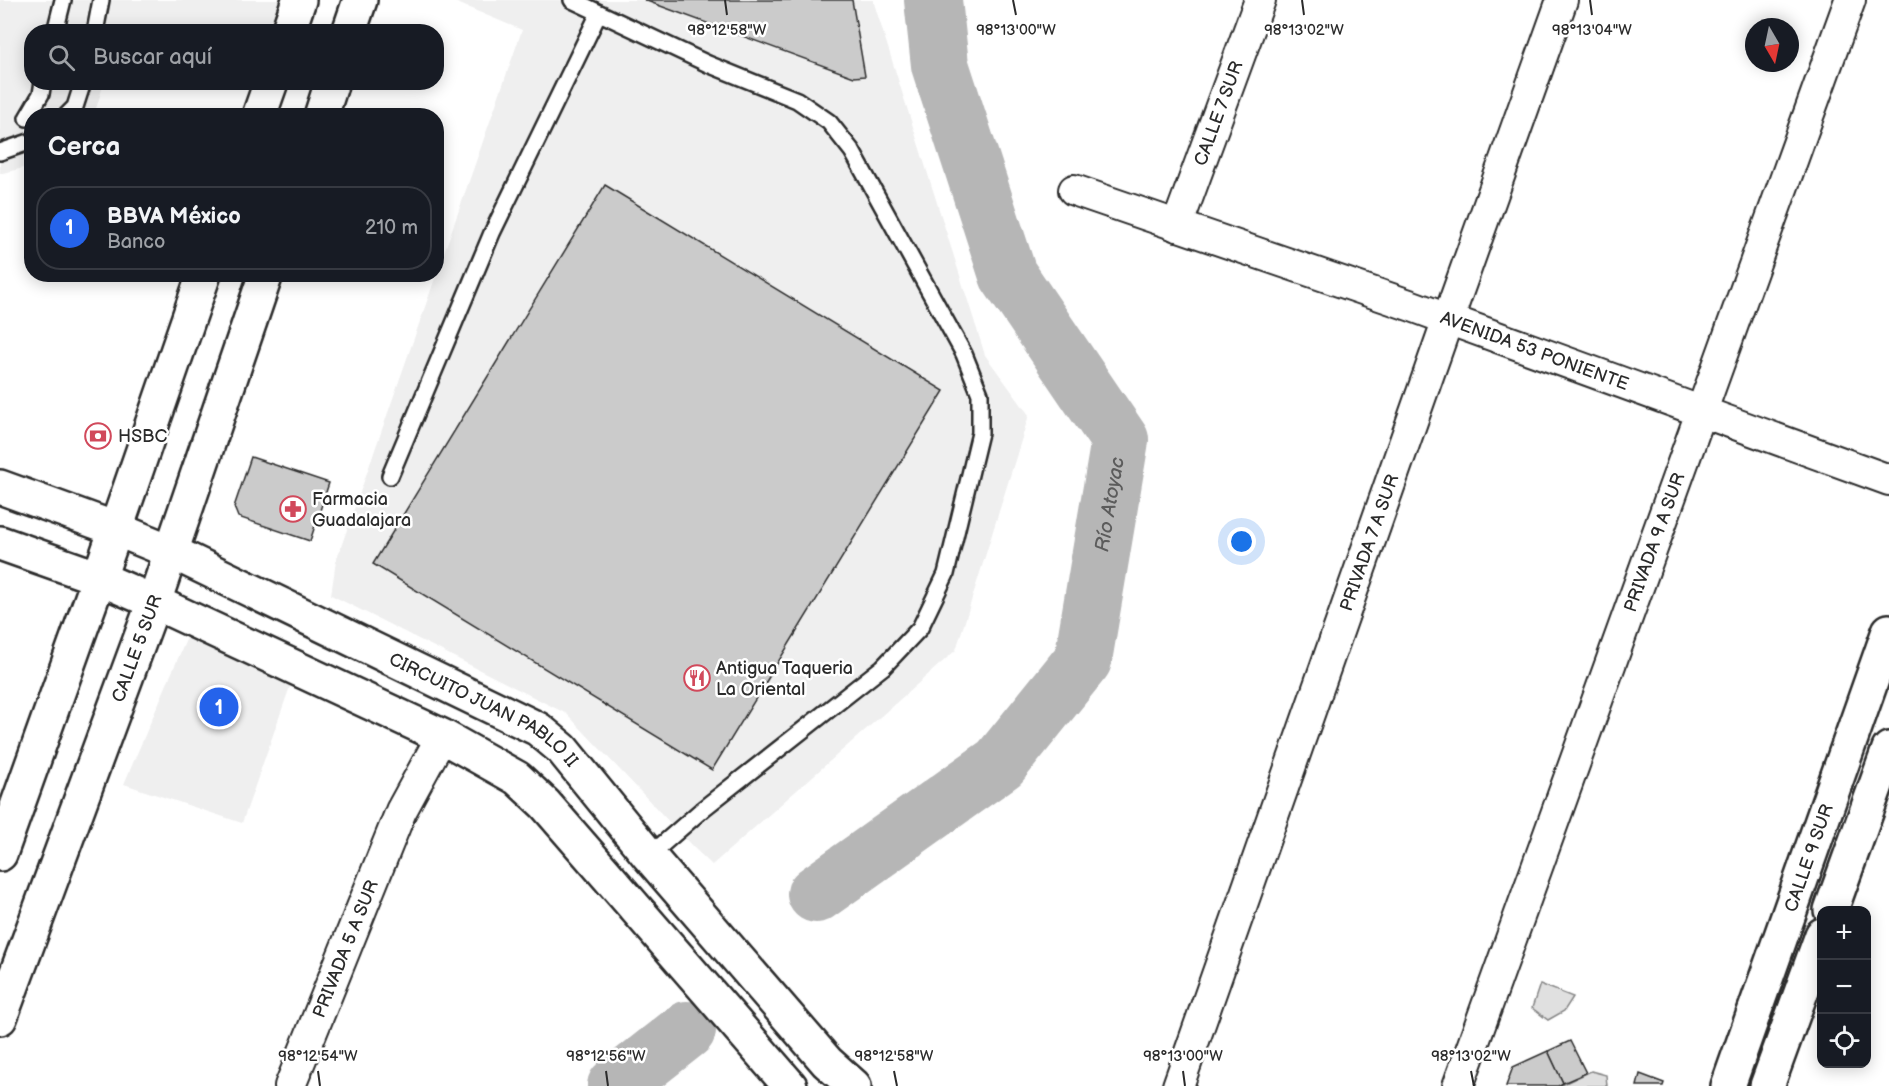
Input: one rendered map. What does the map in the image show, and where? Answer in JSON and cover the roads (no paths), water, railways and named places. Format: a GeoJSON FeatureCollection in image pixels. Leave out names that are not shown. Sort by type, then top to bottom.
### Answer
{"type":"FeatureCollection","features":[{"type":"Feature","properties":{"kind":"main road"},"geometry":{"type":"LineString","coordinates":[[291,24],[299,0]]}},
{"type":"Feature","properties":{"kind":"main road"},"geometry":{"type":"LineString","coordinates":[[352,24],[360,0]]}},
{"type":"Feature","properties":{"kind":"main road"},"geometry":{"type":"LineString","coordinates":[[262,108],[268,90]]}},
{"type":"Feature","properties":{"kind":"main road"},"geometry":{"type":"LineString","coordinates":[[324,108],[329,90]]}},
{"type":"Feature","properties":{"kind":"main road"},"geometry":{"type":"LineString","coordinates":[[0,854],[99,579],[201,282]]}},
{"type":"Feature","properties":{"kind":"main road","name":"CALLE 5 SUR"},"geometry":{"type":"LineString","coordinates":[[0,1018],[172,552],[263,282]]}},
{"type":"Feature","properties":{"kind":"main road","name":"CIRCUITO JUAN PABLO II"},"geometry":{"type":"LineString","coordinates":[[0,487],[172,552],[538,729],[562,748],[649,856],[827,1062],[854,1086]]}},
{"type":"Feature","properties":{"kind":"main road","name":"CIRCUITO JUAN PABLO II"},"geometry":{"type":"LineString","coordinates":[[0,543],[99,579],[154,602],[442,736],[517,778],[545,804],[790,1086]]}},
{"type":"Feature","properties":{"kind":"main road","name":"CALLE 9 SUR"},"geometry":{"type":"LineString","coordinates":[[1728,1086],[1889,631]]}},
{"type":"Feature","properties":{"kind":"main road"},"geometry":{"type":"LineString","coordinates":[[1832,906],[1889,749]]}},
{"type":"Feature","properties":{"kind":"main road"},"geometry":{"type":"LineString","coordinates":[[1767,1086],[1817,946]]}},
{"type":"Feature","properties":{"kind":"street","name":"CALLE 7 SUR"},"geometry":{"type":"LineString","coordinates":[[1177,226],[1260,0]]}},
{"type":"Feature","properties":{"kind":"street","name":"PRIVADA 7 A SUR"},"geometry":{"type":"LineString","coordinates":[[1178,1086],[1562,0]]}},
{"type":"Feature","properties":{"kind":"street","name":"PRIVADA 9 A SUR"},"geometry":{"type":"LineString","coordinates":[[1458,1086],[1850,0]]}},
{"type":"Feature","properties":{"kind":"street","name":"AVENIDA 53 PONIENTE"},"geometry":{"type":"LineString","coordinates":[[1074,190],[1448,319],[1889,480]]}},
{"type":"Feature","properties":{"kind":"street","name":"PRIVADA 5 A SUR"},"geometry":{"type":"LineString","coordinates":[[290,1086],[401,811],[442,736]]}},
{"type":"Feature","properties":{"kind":"lane"},"geometry":{"type":"LineString","coordinates":[[57,24],[63,0]]}},
{"type":"Feature","properties":{"kind":"lane"},"geometry":{"type":"LineString","coordinates":[[96,24],[101,0]]}},
{"type":"Feature","properties":{"kind":"lane"},"geometry":{"type":"LineString","coordinates":[[572,0],[708,64],[797,100],[829,122],[852,152],[959,345],[980,394],[980,434],[946,574],[920,627],[883,667],[704,808],[649,856]]}},
{"type":"Feature","properties":{"kind":"lane"},"geometry":{"type":"LineString","coordinates":[[390,476],[492,233],[598,12]]}},
{"type":"Feature","properties":{"kind":"lane"},"geometry":{"type":"LineString","coordinates":[[32,108],[41,90]]}},
{"type":"Feature","properties":{"kind":"lane"},"geometry":{"type":"LineString","coordinates":[[74,108],[80,90]]}},
{"type":"Feature","properties":{"kind":"lane"},"geometry":{"type":"LineString","coordinates":[[0,152],[24,144]]}},
{"type":"Feature","properties":{"kind":"waterway","name":"Río Atoyac"},"geometry":{"type":"LineString","coordinates":[[816,894],[1000,763],[1083,660],[1120,440],[1008,275],[940,65],[933,0]]}},
{"type":"Feature","properties":{"kind":"waterway","name":"Río Atoyac"},"geometry":{"type":"LineString","coordinates":[[616,1086],[687,1030]]}},
{"type":"Feature","properties":{"kind":"place","name":"HSBC"},"geometry":{"type":"Point","coordinates":[98,436]}},
{"type":"Feature","properties":{"kind":"place","name":"Farmacia Guadalajara"},"geometry":{"type":"Point","coordinates":[293,509]}},
{"type":"Feature","properties":{"kind":"place","name":"Antigua Taqueria La Oriental"},"geometry":{"type":"Point","coordinates":[697,678]}},
{"type":"Feature","properties":{"kind":"place","name":"BBVA México"},"geometry":{"type":"Point","coordinates":[219,707]}}]}
